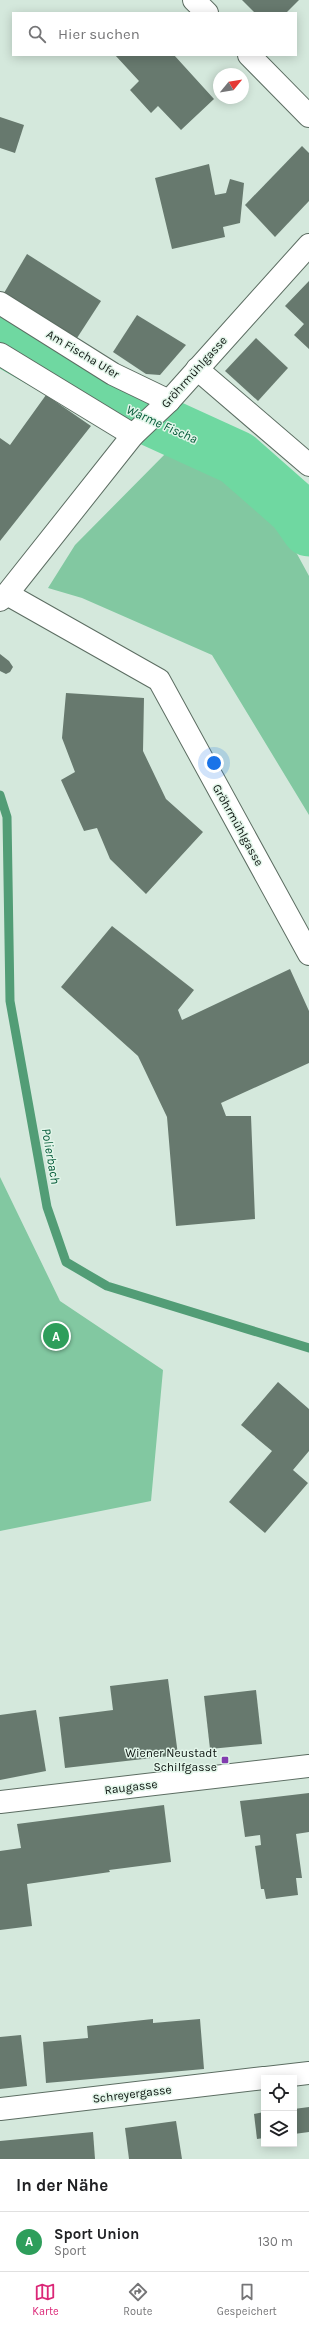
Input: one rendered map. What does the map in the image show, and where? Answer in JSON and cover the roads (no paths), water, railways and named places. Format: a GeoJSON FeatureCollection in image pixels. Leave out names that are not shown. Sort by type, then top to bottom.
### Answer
{"type":"FeatureCollection","features":[{"type":"Feature","properties":{"kind":"street"},"geometry":{"type":"LineString","coordinates":[[194,0],[206,12]]}},
{"type":"Feature","properties":{"kind":"street"},"geometry":{"type":"LineString","coordinates":[[249,56],[309,116]]}},
{"type":"Feature","properties":{"kind":"street","name":"Gröhrmühlgasse"},"geometry":{"type":"LineString","coordinates":[[309,245],[169,401],[133,435],[4,597],[159,680],[309,954]]}},
{"type":"Feature","properties":{"kind":"street","name":"Am Fischa Ufer"},"geometry":{"type":"LineString","coordinates":[[0,303],[113,374],[169,401]]}},
{"type":"Feature","properties":{"kind":"street"},"geometry":{"type":"LineString","coordinates":[[0,354],[133,435]]}},
{"type":"Feature","properties":{"kind":"street"},"geometry":{"type":"LineString","coordinates":[[197,369],[309,465]]}},
{"type":"Feature","properties":{"kind":"street","name":"Raugasse"},"geometry":{"type":"LineString","coordinates":[[0,1802],[309,1766]]}},
{"type":"Feature","properties":{"kind":"street","name":"Schreyergasse"},"geometry":{"type":"LineString","coordinates":[[291,2075],[309,2073]]}},
{"type":"Feature","properties":{"kind":"street","name":"Schreyergasse"},"geometry":{"type":"LineString","coordinates":[[0,2109],[261,2078]]}},
{"type":"Feature","properties":{"kind":"waterway","name":"Warme Fischa"},"geometry":{"type":"LineString","coordinates":[[0,337],[110,400],[237,458],[295,509],[309,529]]}},
{"type":"Feature","properties":{"kind":"waterway","name":"Polierbach"},"geometry":{"type":"LineString","coordinates":[[0,795],[7,817],[10,1001],[47,1207],[66,1262],[107,1286],[309,1348]]}},
{"type":"Feature","properties":{"kind":"place","name":"Sport Union"},"geometry":{"type":"Point","coordinates":[56,1336]}},
{"type":"Feature","properties":{"kind":"place","name":"Wiener Neustadt Schilfgasse"},"geometry":{"type":"Point","coordinates":[225,1760]}}]}
